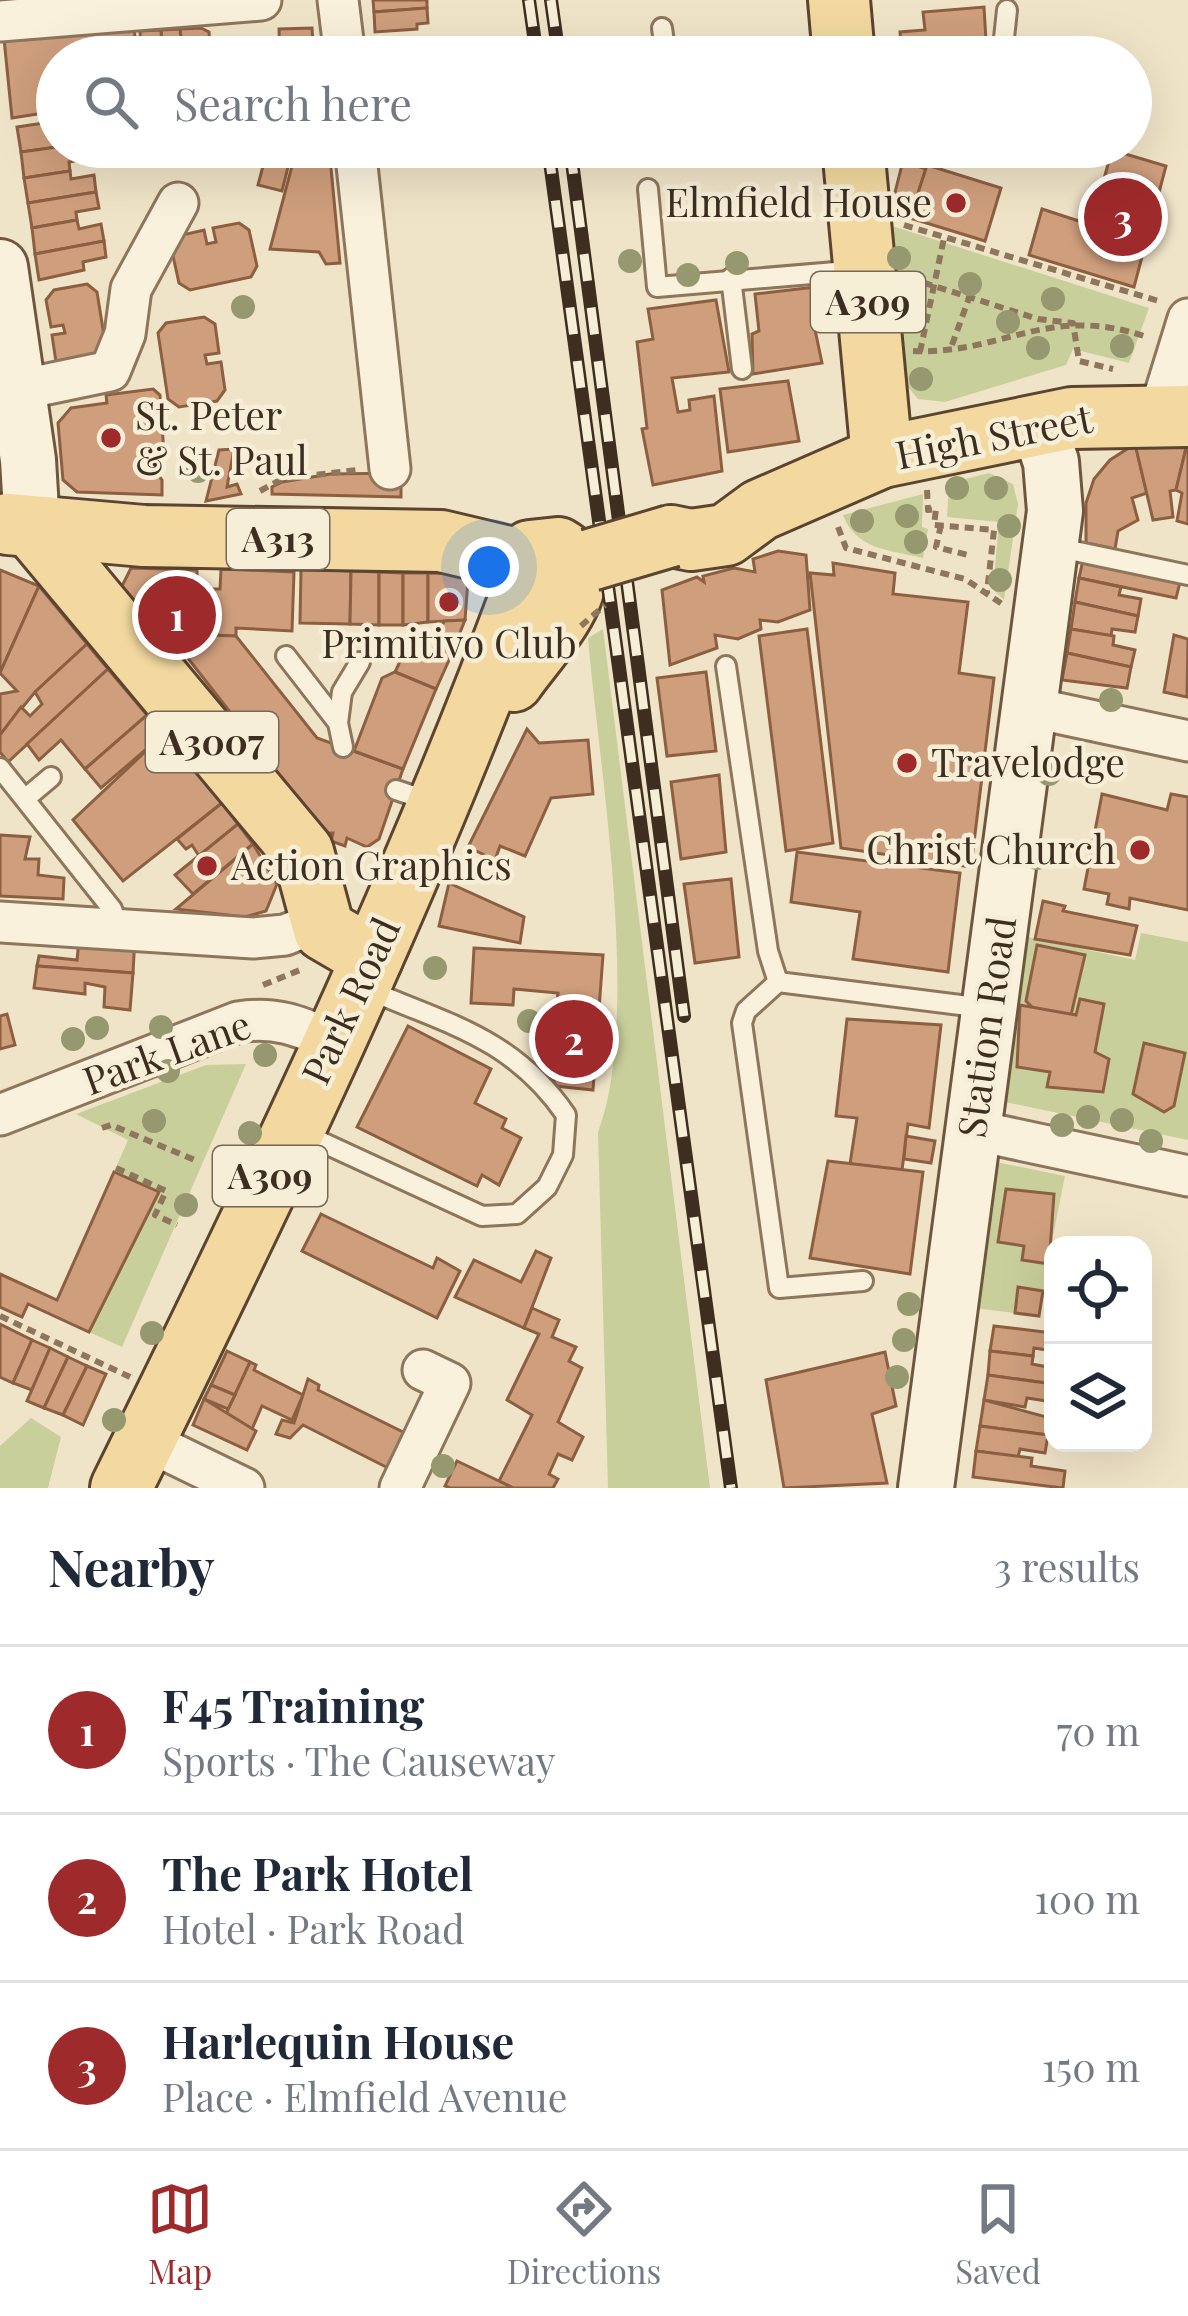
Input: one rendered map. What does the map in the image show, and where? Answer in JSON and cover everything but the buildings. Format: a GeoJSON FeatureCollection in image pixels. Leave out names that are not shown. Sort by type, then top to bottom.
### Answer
{"type":"FeatureCollection","features":[{"type":"Feature","properties":{"kind":"main road"},"geometry":{"type":"LineString","coordinates":[[839,0],[842,36]]}},
{"type":"Feature","properties":{"kind":"main road","name":"A309"},"geometry":{"type":"LineString","coordinates":[[855,168],[859,208],[877,270],[904,472]]}},
{"type":"Feature","properties":{"kind":"main road"},"geometry":{"type":"LineString","coordinates":[[2,292],[19,390],[16,525]]}},
{"type":"Feature","properties":{"kind":"main road","name":"High Street"},"geometry":{"type":"LineString","coordinates":[[800,505],[1038,424],[1160,401]]}},
{"type":"Feature","properties":{"kind":"main road","name":"Station Road"},"geometry":{"type":"LineString","coordinates":[[926,1488],[1055,511],[1051,462],[1038,424]]}},
{"type":"Feature","properties":{"kind":"main road","name":"A313"},"geometry":{"type":"LineString","coordinates":[[16,525],[161,536],[441,541],[553,587],[671,536],[697,516],[800,505]]}},
{"type":"Feature","properties":{"kind":"main road","name":"A3007"},"geometry":{"type":"LineString","coordinates":[[16,525],[303,852],[340,958]]}},
{"type":"Feature","properties":{"kind":"main road","name":"Park Road"},"geometry":{"type":"LineString","coordinates":[[144,1440],[334,1041],[340,958],[430,789],[553,587]]}},
{"type":"Feature","properties":{"kind":"street"},"geometry":{"type":"LineString","coordinates":[[0,21],[261,0]]}},
{"type":"Feature","properties":{"kind":"street"},"geometry":{"type":"LineString","coordinates":[[338,0],[342,36]]}},
{"type":"Feature","properties":{"kind":"street"},"geometry":{"type":"LineString","coordinates":[[357,168],[390,469]]}},
{"type":"Feature","properties":{"kind":"street"},"geometry":{"type":"LineString","coordinates":[[19,390],[110,371],[125,334],[131,289],[178,203]]}},
{"type":"Feature","properties":{"kind":"street"},"geometry":{"type":"LineString","coordinates":[[1160,401],[1180,312]]}},
{"type":"Feature","properties":{"kind":"street"},"geometry":{"type":"LineString","coordinates":[[1029,707],[1188,741]]}},
{"type":"Feature","properties":{"kind":"street"},"geometry":{"type":"LineString","coordinates":[[0,922],[268,938],[340,958]]}},
{"type":"Feature","properties":{"kind":"street","name":"Park Lane"},"geometry":{"type":"LineString","coordinates":[[0,1114],[238,1022],[267,1017],[334,1041]]}},
{"type":"Feature","properties":{"kind":"street"},"geometry":{"type":"LineString","coordinates":[[973,1130],[1188,1176]]}},
{"type":"Feature","properties":{"kind":"street"},"geometry":{"type":"LineString","coordinates":[[400,1488],[450,1383],[423,1370]]}},
{"type":"Feature","properties":{"kind":"street"},"geometry":{"type":"LineString","coordinates":[[144,1440],[244,1488]]}},
{"type":"Feature","properties":{"kind":"lane"},"geometry":{"type":"LineString","coordinates":[[1004,36],[1007,10]]}},
{"type":"Feature","properties":{"kind":"lane"},"geometry":{"type":"LineString","coordinates":[[662,28],[663,36]]}},
{"type":"Feature","properties":{"kind":"lane"},"geometry":{"type":"LineString","coordinates":[[648,189],[658,287],[877,270]]}},
{"type":"Feature","properties":{"kind":"lane"},"geometry":{"type":"LineString","coordinates":[[731,278],[742,369]]}},
{"type":"Feature","properties":{"kind":"lane"},"geometry":{"type":"LineString","coordinates":[[1050,547],[1188,575]]}},
{"type":"Feature","properties":{"kind":"lane"},"geometry":{"type":"LineString","coordinates":[[286,656],[338,723]]}},
{"type":"Feature","properties":{"kind":"lane"},"geometry":{"type":"LineString","coordinates":[[343,747],[338,723],[342,692],[360,662]]}},
{"type":"Feature","properties":{"kind":"lane"},"geometry":{"type":"LineString","coordinates":[[726,667],[768,951],[778,982]]}},
{"type":"Feature","properties":{"kind":"lane"},"geometry":{"type":"LineString","coordinates":[[0,768],[112,909],[118,927]]}},
{"type":"Feature","properties":{"kind":"lane"},"geometry":{"type":"LineString","coordinates":[[26,798],[51,777]]}},
{"type":"Feature","properties":{"kind":"lane"},"geometry":{"type":"LineString","coordinates":[[293,1128],[482,1216],[517,1214],[547,1187],[563,1155],[566,1115],[526,1064],[340,958]]}},
{"type":"Feature","properties":{"kind":"lane"},"geometry":{"type":"LineString","coordinates":[[863,1281],[779,1288],[742,1023],[746,1011],[778,982],[989,1009]]}},
{"type":"Feature","properties":{"kind":"path"},"geometry":{"type":"LineString","coordinates":[[859,208],[1180,312]]}},
{"type":"Feature","properties":{"kind":"path"},"geometry":{"type":"LineString","coordinates":[[920,352],[944,238]]}},
{"type":"Feature","properties":{"kind":"path"},"geometry":{"type":"LineString","coordinates":[[877,270],[1038,319],[1073,323],[1078,361],[1160,401]]}},
{"type":"Feature","properties":{"kind":"path"},"geometry":{"type":"LineString","coordinates":[[952,346],[969,298]]}},
{"type":"Feature","properties":{"kind":"path"},"geometry":{"type":"LineString","coordinates":[[1139,355],[1145,337]]}},
{"type":"Feature","properties":{"kind":"path"},"geometry":{"type":"LineString","coordinates":[[251,496],[282,479],[390,469]]}},
{"type":"Feature","properties":{"kind":"path"},"geometry":{"type":"LineString","coordinates":[[904,472],[928,509],[936,509],[934,525],[994,530],[987,592]]}},
{"type":"Feature","properties":{"kind":"path"},"geometry":{"type":"LineString","coordinates":[[800,505],[846,548],[965,579],[1039,631]]}},
{"type":"Feature","properties":{"kind":"path"},"geometry":{"type":"LineString","coordinates":[[941,526],[936,547],[968,555]]}},
{"type":"Feature","properties":{"kind":"path"},"geometry":{"type":"LineString","coordinates":[[254,988],[340,958]]}},
{"type":"Feature","properties":{"kind":"path"},"geometry":{"type":"LineString","coordinates":[[102,1128],[112,1125],[197,1161]]}},
{"type":"Feature","properties":{"kind":"path"},"geometry":{"type":"LineString","coordinates":[[116,1168],[166,1191],[153,1214],[177,1225]]}},
{"type":"Feature","properties":{"kind":"path"},"geometry":{"type":"LineString","coordinates":[[0,1316],[28,1333],[144,1440]]}},
{"type":"Feature","properties":{"kind":"green space"},"geometry":{"type":"Polygon","coordinates":[[[892,226],[1149,308],[1129,363],[1073,349],[1066,365],[945,402],[918,399],[891,367],[892,226]]]}},
{"type":"Feature","properties":{"kind":"green space"},"geometry":{"type":"Polygon","coordinates":[[[989,473],[1013,484],[1018,504],[1004,600],[993,589],[999,522],[947,517],[949,483],[989,473]]]}},
{"type":"Feature","properties":{"kind":"green space"},"geometry":{"type":"Polygon","coordinates":[[[923,494],[922,527],[928,529],[923,558],[865,542],[843,515],[923,494]]]}},
{"type":"Feature","properties":{"kind":"green space"},"geometry":{"type":"Polygon","coordinates":[[[603,629],[710,1488],[608,1488],[598,1132],[611,1083],[617,959],[588,638],[603,629]]]}},
{"type":"Feature","properties":{"kind":"green space"},"geometry":{"type":"Polygon","coordinates":[[[1141,933],[1188,942],[1188,1140],[1000,1101],[1023,936],[1135,960],[1141,933]],[[1084,955],[1033,1008],[1020,1006],[1017,1066],[1050,1072],[1048,1087],[1103,1092],[1109,1059],[1095,1052],[1104,1005],[1080,999],[1076,1015],[1071,1015],[1084,955]]]}},
{"type":"Feature","properties":{"kind":"green space"},"geometry":{"type":"Polygon","coordinates":[[[246,1064],[122,1347],[89,1332],[158,1193],[114,1172],[128,1140],[76,1114],[206,1065],[246,1064]]]}},
{"type":"Feature","properties":{"kind":"green space"},"geometry":{"type":"Polygon","coordinates":[[[996,1162],[1065,1176],[1053,1236],[1054,1194],[1006,1190],[998,1242],[1024,1246],[1023,1260],[1044,1263],[1043,1291],[1019,1287],[1015,1313],[974,1308],[996,1162]]]}},
{"type":"Feature","properties":{"kind":"green space"},"geometry":{"type":"Polygon","coordinates":[[[31,1418],[61,1437],[48,1488],[0,1488],[0,1446],[31,1418]]]}},
{"type":"Feature","properties":{"kind":"railway"},"geometry":{"type":"LineString","coordinates":[[529,0],[534,36]]}},
{"type":"Feature","properties":{"kind":"railway"},"geometry":{"type":"LineString","coordinates":[[551,0],[556,36]]}},
{"type":"Feature","properties":{"kind":"railway"},"geometry":{"type":"LineString","coordinates":[[551,168],[731,1488]]}},
{"type":"Feature","properties":{"kind":"railway"},"geometry":{"type":"LineString","coordinates":[[573,168],[684,1016]]}},
{"type":"Feature","properties":{"kind":"place","name":"Elmfield House"},"geometry":{"type":"Point","coordinates":[956,203]}},
{"type":"Feature","properties":{"kind":"place","name":"Harlequin House"},"geometry":{"type":"Point","coordinates":[1123,217]}},
{"type":"Feature","properties":{"kind":"place","name":"St. Peter & St. Paul"},"geometry":{"type":"Point","coordinates":[111,438]}},
{"type":"Feature","properties":{"kind":"place","name":"Primitivo Club"},"geometry":{"type":"Point","coordinates":[449,602]}},
{"type":"Feature","properties":{"kind":"place","name":"F45 Training"},"geometry":{"type":"Point","coordinates":[177,615]}},
{"type":"Feature","properties":{"kind":"place","name":"Travelodge"},"geometry":{"type":"Point","coordinates":[907,763]}},
{"type":"Feature","properties":{"kind":"place","name":"Christ Church"},"geometry":{"type":"Point","coordinates":[1140,850]}},
{"type":"Feature","properties":{"kind":"place","name":"Action Graphics"},"geometry":{"type":"Point","coordinates":[207,866]}},
{"type":"Feature","properties":{"kind":"place","name":"The Park Hotel"},"geometry":{"type":"Point","coordinates":[574,1039]}}]}
